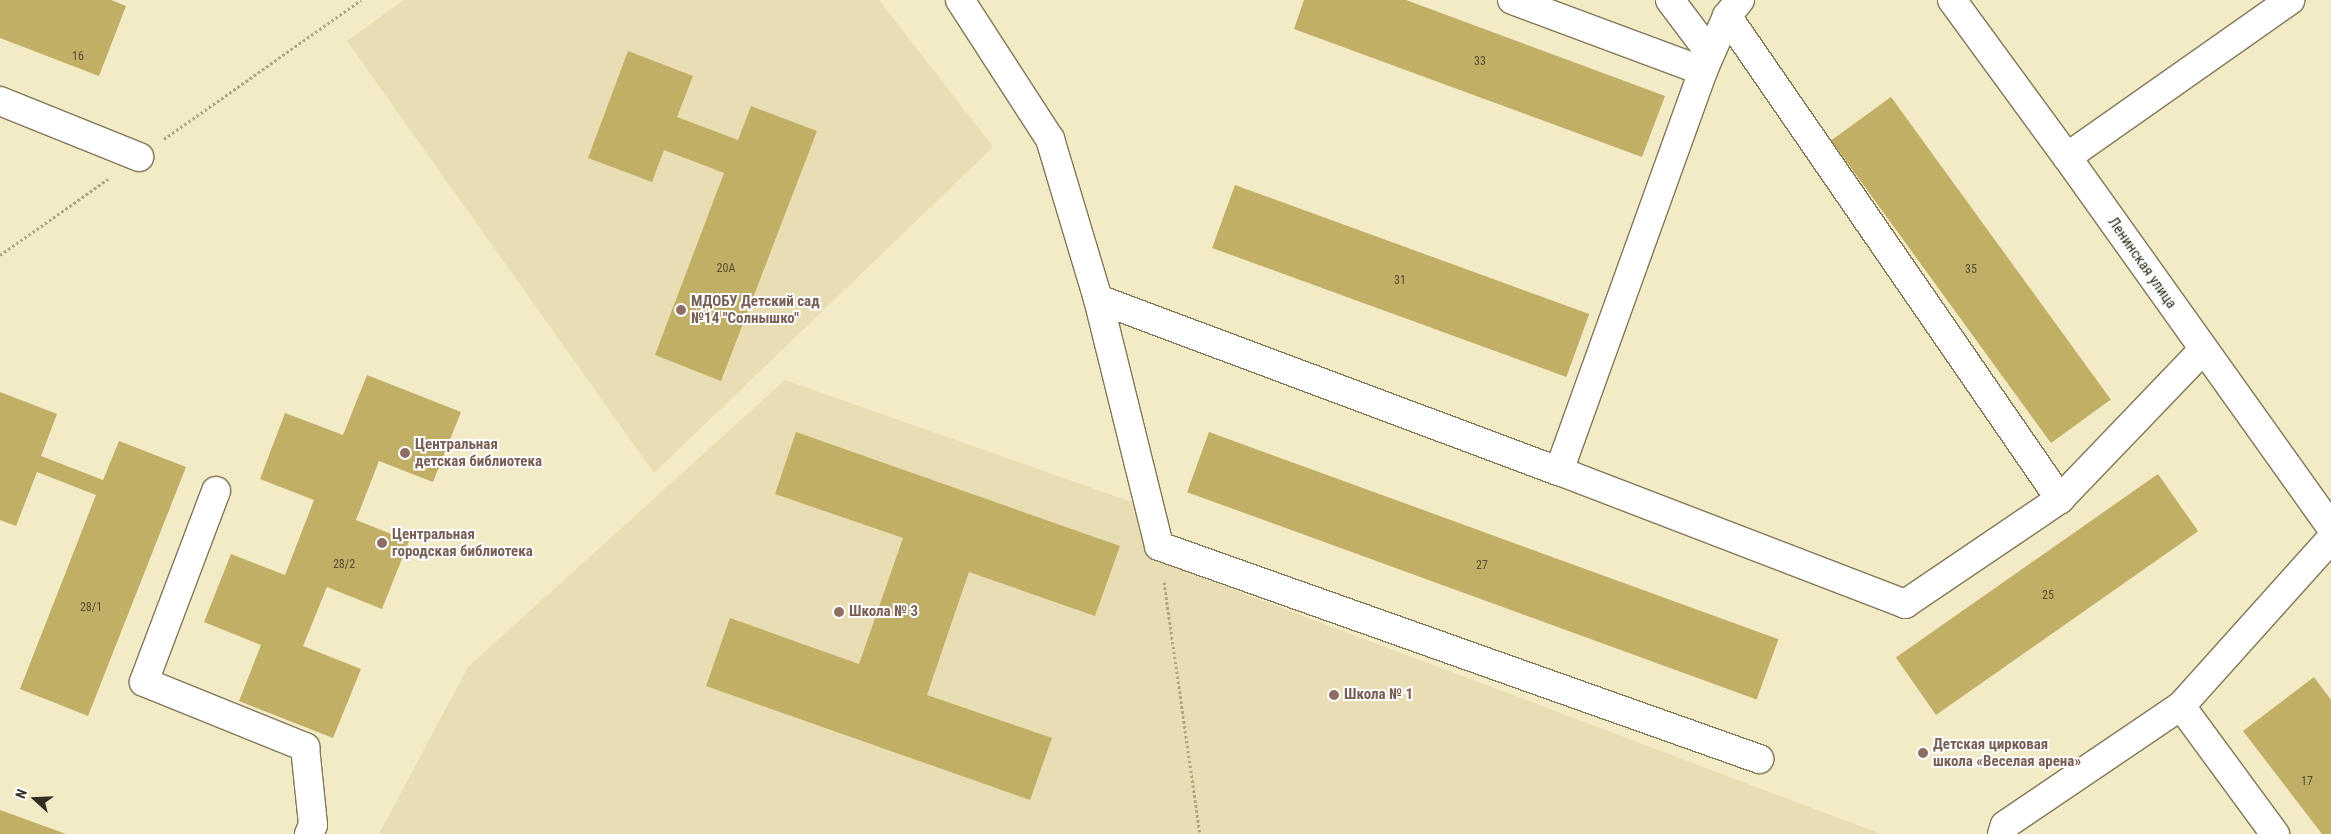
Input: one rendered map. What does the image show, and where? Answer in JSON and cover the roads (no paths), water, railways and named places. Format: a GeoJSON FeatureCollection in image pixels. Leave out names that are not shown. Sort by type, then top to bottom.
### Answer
{"type":"FeatureCollection","features":[{"type":"Feature","properties":{"kind":"main road"},"geometry":{"type":"LineString","coordinates":[[960,0],[1050,139],[1098,299],[1158,546],[1759,759]]}},
{"type":"Feature","properties":{"kind":"main road"},"geometry":{"type":"LineString","coordinates":[[1512,0],[1707,62]]}},
{"type":"Feature","properties":{"kind":"main road"},"geometry":{"type":"LineString","coordinates":[[1670,0],[1707,62]]}},
{"type":"Feature","properties":{"kind":"main road","name":"Ленинская улица"},"geometry":{"type":"LineString","coordinates":[[1952,0],[2067,157],[2203,350],[2330,525]]}},
{"type":"Feature","properties":{"kind":"main road"},"geometry":{"type":"LineString","coordinates":[[2067,157],[2290,0]]}},
{"type":"Feature","properties":{"kind":"main road"},"geometry":{"type":"LineString","coordinates":[[1559,471],[1707,62],[1734,8],[2060,499]]}},
{"type":"Feature","properties":{"kind":"main road"},"geometry":{"type":"LineString","coordinates":[[0,101],[139,157]]}},
{"type":"Feature","properties":{"kind":"main road"},"geometry":{"type":"LineString","coordinates":[[1098,299],[1559,471],[1905,604],[2060,499],[2203,350]]}},
{"type":"Feature","properties":{"kind":"main road"},"geometry":{"type":"LineString","coordinates":[[216,492],[144,682],[304,747],[313,825],[309,834]]}},
{"type":"Feature","properties":{"kind":"main road"},"geometry":{"type":"LineString","coordinates":[[2002,834],[2005,825],[2181,706],[2330,525]]}},
{"type":"Feature","properties":{"kind":"main road"},"geometry":{"type":"LineString","coordinates":[[2181,706],[2275,834]]}},
{"type":"Feature","properties":{"kind":"place","name":"МДОБУ Детский сад №14 \"Солнышко\""},"geometry":{"type":"Point","coordinates":[681,310]}},
{"type":"Feature","properties":{"kind":"place","name":"Центральная детская библиотека"},"geometry":{"type":"Point","coordinates":[405,453]}},
{"type":"Feature","properties":{"kind":"place","name":"Центральная городская библиотека"},"geometry":{"type":"Point","coordinates":[382,543]}},
{"type":"Feature","properties":{"kind":"place","name":"Школа № 3"},"geometry":{"type":"Point","coordinates":[839,612]}},
{"type":"Feature","properties":{"kind":"place","name":"Школа № 1"},"geometry":{"type":"Point","coordinates":[1334,695]}},
{"type":"Feature","properties":{"kind":"place","name":"Детская цирковая школа «Веселая арена»"},"geometry":{"type":"Point","coordinates":[1923,753]}}]}
